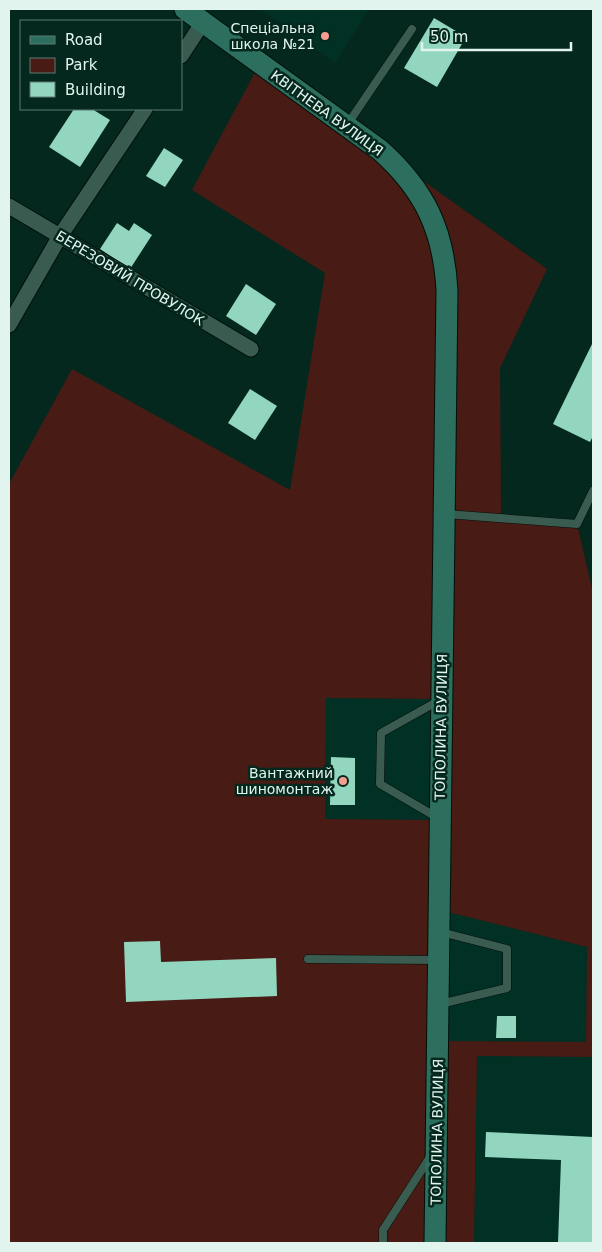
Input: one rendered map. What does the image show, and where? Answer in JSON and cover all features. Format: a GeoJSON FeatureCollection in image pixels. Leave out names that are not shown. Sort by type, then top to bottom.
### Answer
{"type":"FeatureCollection","features":[{"type":"Feature","properties":{"kind":"main road","name":"КВІТНЕВА ВУЛИЦЯ"},"geometry":{"type":"LineString","coordinates":[[185,9],[380,150],[408,179],[430,214]]}},
{"type":"Feature","properties":{"kind":"main road","name":"ТОПОЛИНА ВУЛИЦЯ"},"geometry":{"type":"LineString","coordinates":[[430,214],[443,251],[446,281],[436,1243]]}},
{"type":"Feature","properties":{"kind":"street"},"geometry":{"type":"LineString","coordinates":[[182,54],[203,22]]}},
{"type":"Feature","properties":{"kind":"street"},"geometry":{"type":"LineString","coordinates":[[9,325],[60,236],[144,110]]}},
{"type":"Feature","properties":{"kind":"street","name":"БЕРЕЗОВИЙ ПРОВУЛОК"},"geometry":{"type":"LineString","coordinates":[[9,206],[251,349]]}},
{"type":"Feature","properties":{"kind":"lane"},"geometry":{"type":"LineString","coordinates":[[346,126],[412,29]]}},
{"type":"Feature","properties":{"kind":"lane"},"geometry":{"type":"LineString","coordinates":[[444,514],[577,524],[593,491]]}},
{"type":"Feature","properties":{"kind":"lane"},"geometry":{"type":"LineString","coordinates":[[440,820],[380,784],[381,733],[442,699]]}},
{"type":"Feature","properties":{"kind":"lane"},"geometry":{"type":"LineString","coordinates":[[438,1005],[507,988],[507,949],[439,932]]}},
{"type":"Feature","properties":{"kind":"lane"},"geometry":{"type":"LineString","coordinates":[[308,959],[438,960]]}},
{"type":"Feature","properties":{"kind":"lane"},"geometry":{"type":"LineString","coordinates":[[383,1243],[383,1230],[437,1147]]}},
{"type":"Feature","properties":{"kind":"shaded area","name":"Спеціальна школа №21"},"geometry":{"type":"Polygon","coordinates":[[[260,9],[369,9],[335,63],[260,9]]]}},
{"type":"Feature","properties":{"kind":"shaded area"},"geometry":{"type":"Polygon","coordinates":[[[326,698],[442,699],[440,820],[324,819],[326,698]]]}},
{"type":"Feature","properties":{"kind":"shaded area"},"geometry":{"type":"Polygon","coordinates":[[[439,909],[587,947],[586,1042],[438,1041],[439,909]]]}},
{"type":"Feature","properties":{"kind":"shaded area"},"geometry":{"type":"Polygon","coordinates":[[[477,1056],[593,1057],[593,1243],[474,1243],[477,1056]]]}},
{"type":"Feature","properties":{"kind":"green space"},"geometry":{"type":"Polygon","coordinates":[[[260,63],[547,269],[500,368],[501,518],[577,524],[593,593],[593,1057],[477,1056],[474,1243],[9,1243],[9,484],[72,369],[290,490],[325,273],[192,190],[260,63]],[[326,698],[325,819],[440,820],[442,699],[326,698]],[[440,910],[438,1041],[586,1042],[587,947],[440,910]]]}},
{"type":"Feature","properties":{"kind":"building"},"geometry":{"type":"Polygon","coordinates":[[[434,18],[466,37],[437,87],[404,68],[434,18]]]}},
{"type":"Feature","properties":{"kind":"building"},"geometry":{"type":"Polygon","coordinates":[[[73,110],[94,110],[110,120],[80,167],[49,147],[73,110]]]}},
{"type":"Feature","properties":{"kind":"building"},"geometry":{"type":"Polygon","coordinates":[[[164,148],[183,160],[165,187],[146,176],[164,148]]]}},
{"type":"Feature","properties":{"kind":"building"},"geometry":{"type":"Polygon","coordinates":[[[117,223],[129,231],[134,223],[152,235],[130,269],[100,249],[117,223]]]}},
{"type":"Feature","properties":{"kind":"building"},"geometry":{"type":"Polygon","coordinates":[[[246,284],[276,304],[256,335],[226,316],[246,284]]]}},
{"type":"Feature","properties":{"kind":"building"},"geometry":{"type":"Polygon","coordinates":[[[593,342],[593,436],[590,442],[553,424],[593,342]]]}},
{"type":"Feature","properties":{"kind":"building"},"geometry":{"type":"Polygon","coordinates":[[[250,389],[277,406],[255,440],[228,423],[250,389]]]}},
{"type":"Feature","properties":{"kind":"building"},"geometry":{"type":"Polygon","coordinates":[[[331,757],[355,758],[355,805],[330,805],[331,757]]]}},
{"type":"Feature","properties":{"kind":"building"},"geometry":{"type":"Polygon","coordinates":[[[160,941],[161,962],[276,958],[277,996],[126,1002],[124,942],[160,941]]]}},
{"type":"Feature","properties":{"kind":"building"},"geometry":{"type":"Polygon","coordinates":[[[497,1016],[516,1016],[516,1038],[496,1038],[497,1016]]]}},
{"type":"Feature","properties":{"kind":"building"},"geometry":{"type":"Polygon","coordinates":[[[486,1132],[593,1137],[593,1243],[558,1243],[561,1160],[485,1157],[486,1132]]]}},
{"type":"Feature","properties":{"kind":"place","name":"Спеціальна школа №21"},"geometry":{"type":"Point","coordinates":[325,36]}},
{"type":"Feature","properties":{"kind":"place","name":"Вантажний шиномонтаж"},"geometry":{"type":"Point","coordinates":[343,781]}}]}
